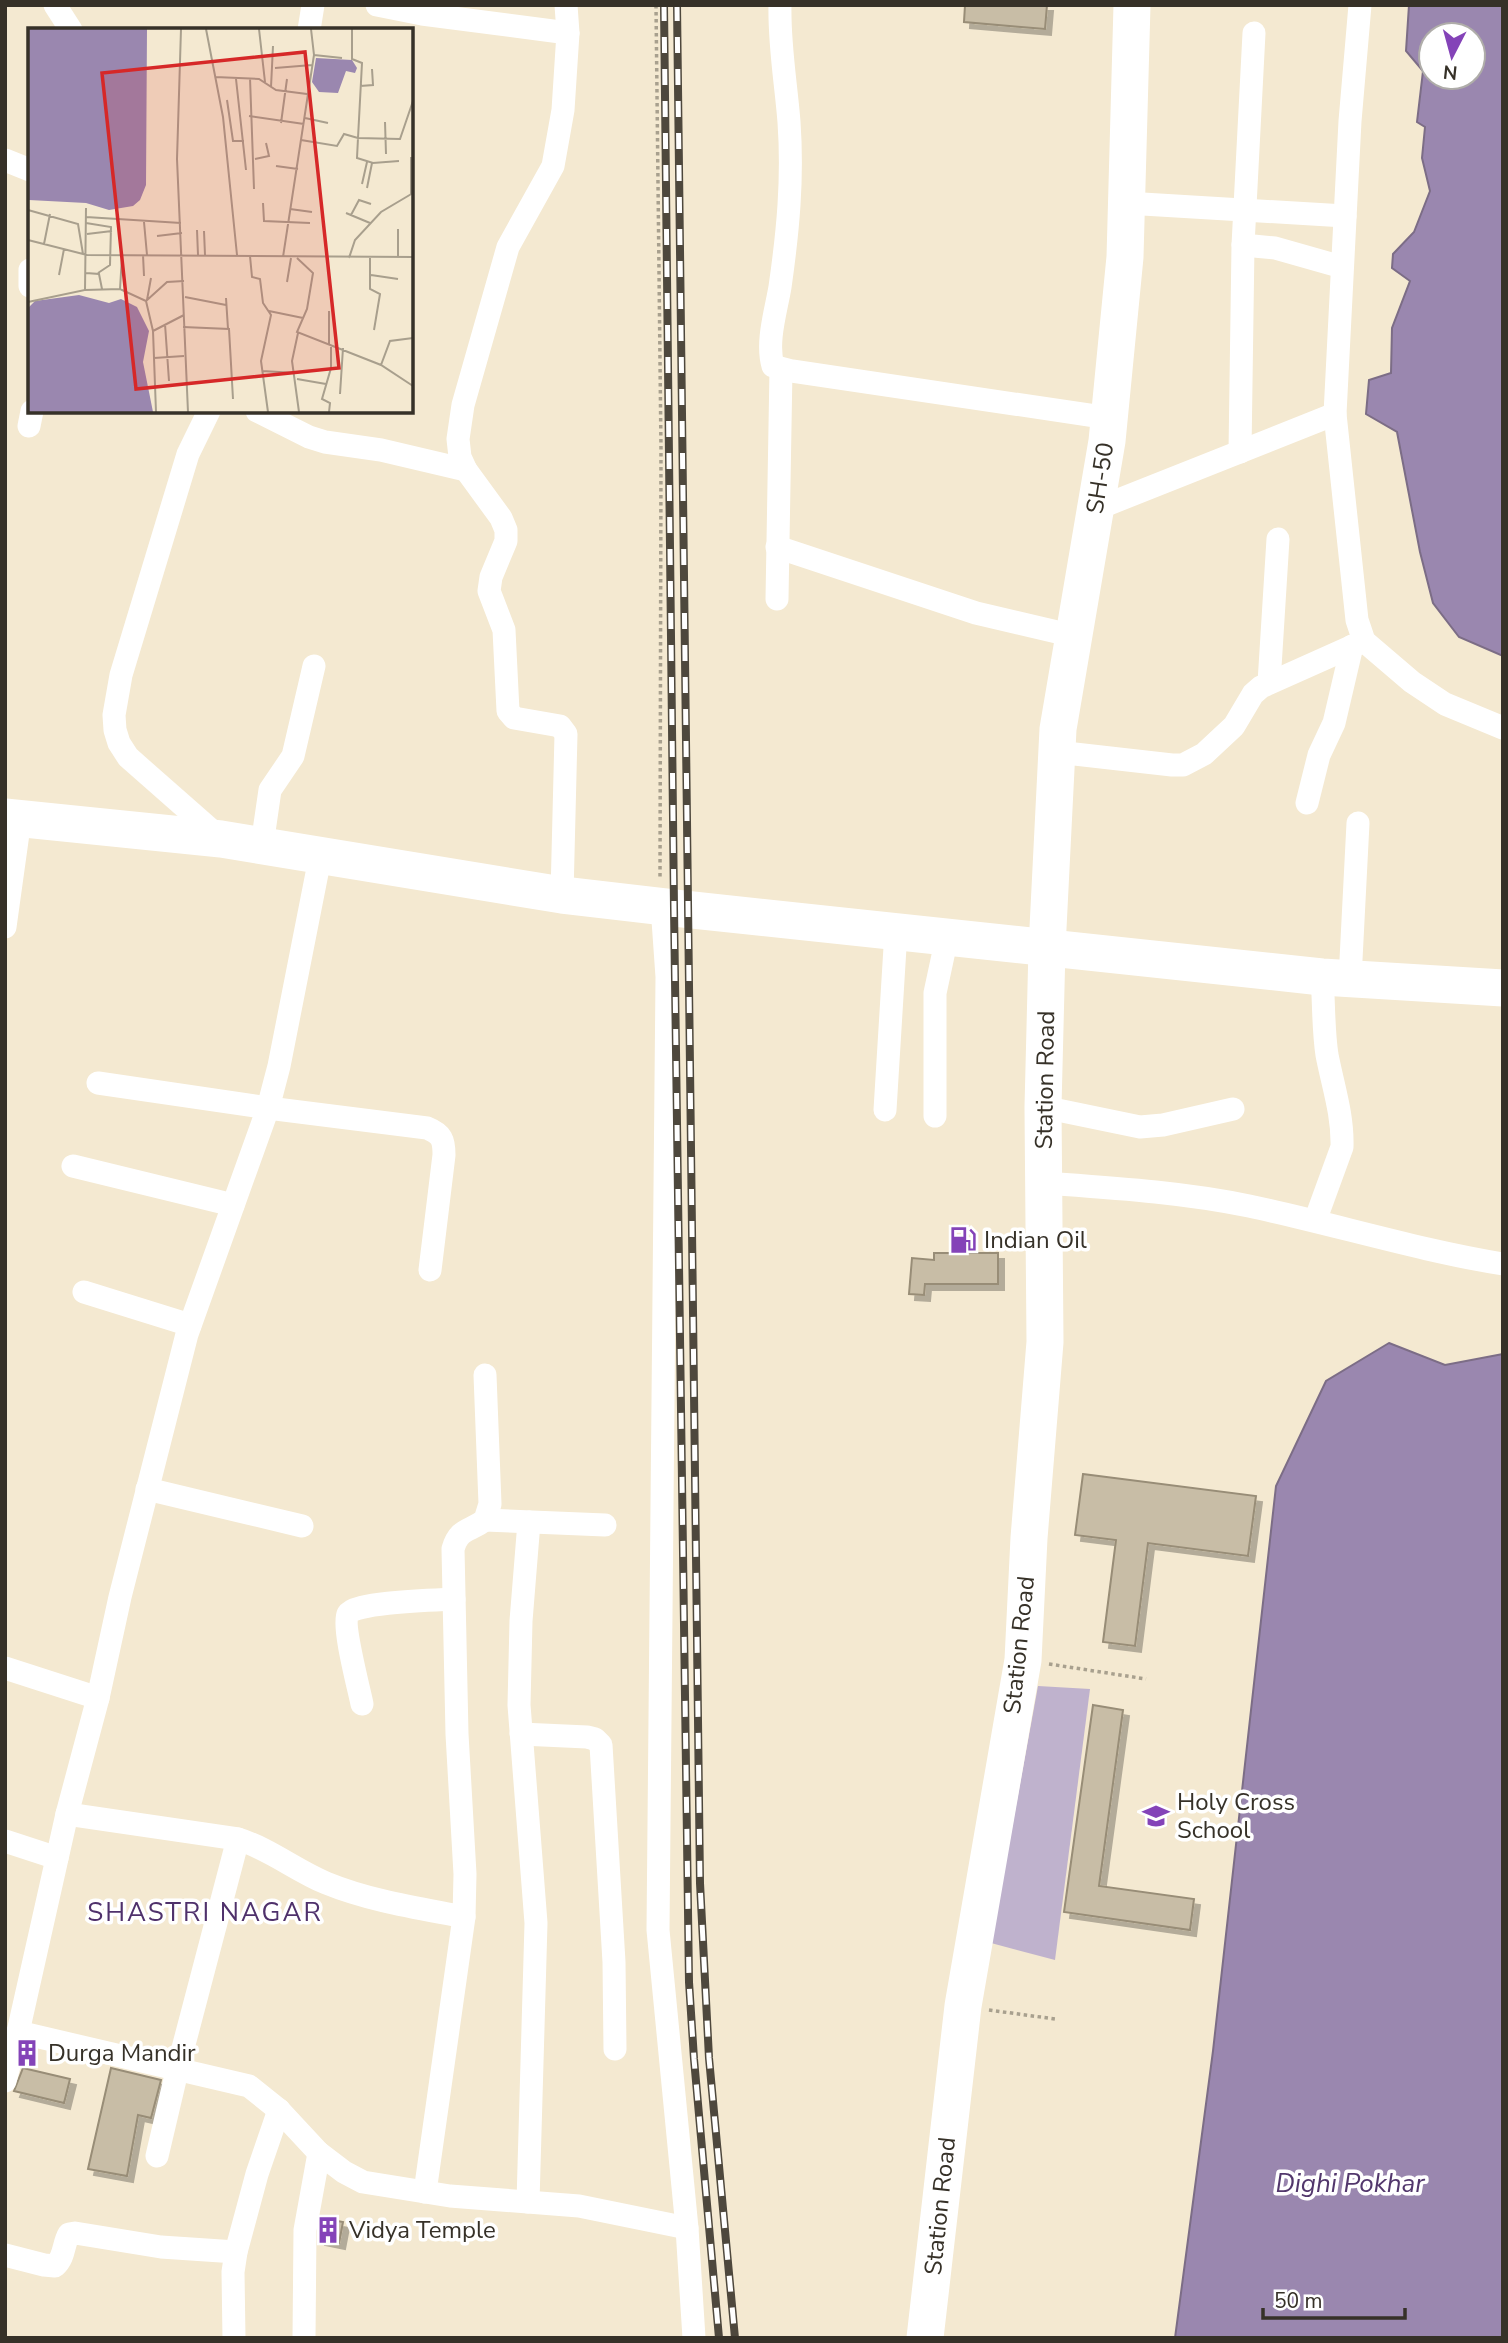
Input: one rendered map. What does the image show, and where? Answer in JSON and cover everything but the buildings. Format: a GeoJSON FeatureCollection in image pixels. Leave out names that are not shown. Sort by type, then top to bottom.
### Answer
{"type":"FeatureCollection","features":[{"type":"Feature","properties":{"kind":"main road","name":"SH-50"},"geometry":{"type":"LineString","coordinates":[[1047,948],[1058,729],[1109,418],[1125,257],[1132,5]]}},
{"type":"Feature","properties":{"kind":"main road"},"geometry":{"type":"LineString","coordinates":[[13,818],[221,839],[321,853],[562,895],[1336,978],[1503,988]]}},
{"type":"Feature","properties":{"kind":"main road","name":"Station Road"},"geometry":{"type":"LineString","coordinates":[[925,2338],[963,2006],[1023,1660],[1028,1538],[1045,1342],[1043,1107],[1047,948]]}},
{"type":"Feature","properties":{"kind":"street"},"geometry":{"type":"LineString","coordinates":[[55,5],[70,28]]}},
{"type":"Feature","properties":{"kind":"street"},"geometry":{"type":"LineString","coordinates":[[309,28],[313,5]]}},
{"type":"Feature","properties":{"kind":"street"},"geometry":{"type":"LineString","coordinates":[[377,5],[422,15],[568,33]]}},
{"type":"Feature","properties":{"kind":"street"},"geometry":{"type":"LineString","coordinates":[[562,895],[566,734],[560,726],[514,718],[508,711],[504,630],[489,591],[491,577],[506,541],[506,530],[501,518],[460,457],[458,439],[463,405],[508,247],[553,166],[564,110],[568,33],[566,5]]}},
{"type":"Feature","properties":{"kind":"street"},"geometry":{"type":"LineString","coordinates":[[780,5],[791,188],[789,224],[771,344],[773,366],[1109,418]]}},
{"type":"Feature","properties":{"kind":"street"},"geometry":{"type":"LineString","coordinates":[[1307,803],[1319,755],[1334,723],[1358,644],[1335,414],[1350,121],[1360,5]]}},
{"type":"Feature","properties":{"kind":"street"},"geometry":{"type":"LineString","coordinates":[[1240,452],[1244,210],[1254,33]]}},
{"type":"Feature","properties":{"kind":"street"},"geometry":{"type":"LineString","coordinates":[[5,160],[28,169]]}},
{"type":"Feature","properties":{"kind":"street"},"geometry":{"type":"LineString","coordinates":[[1126,204],[1345,216]]}},
{"type":"Feature","properties":{"kind":"street"},"geometry":{"type":"LineString","coordinates":[[1243,245],[1275,248],[1342,267]]}},
{"type":"Feature","properties":{"kind":"street"},"geometry":{"type":"LineString","coordinates":[[777,599],[781,369]]}},
{"type":"Feature","properties":{"kind":"street"},"geometry":{"type":"LineString","coordinates":[[208,413],[188,454],[180,479],[124,664],[114,715],[119,743],[128,757],[221,839]]}},
{"type":"Feature","properties":{"kind":"street"},"geometry":{"type":"LineString","coordinates":[[261,413],[325,442],[381,450],[467,470]]}},
{"type":"Feature","properties":{"kind":"street"},"geometry":{"type":"LineString","coordinates":[[1096,509],[1335,414]]}},
{"type":"Feature","properties":{"kind":"street"},"geometry":{"type":"LineString","coordinates":[[1269,683],[1278,539]]}},
{"type":"Feature","properties":{"kind":"street"},"geometry":{"type":"LineString","coordinates":[[777,547],[976,613],[1074,636]]}},
{"type":"Feature","properties":{"kind":"street"},"geometry":{"type":"LineString","coordinates":[[1057,752],[1183,765],[1204,754],[1234,726],[1252,694],[1269,683],[1358,644]]}},
{"type":"Feature","properties":{"kind":"street"},"geometry":{"type":"LineString","coordinates":[[1358,644],[1445,704],[1503,728]]}},
{"type":"Feature","properties":{"kind":"street"},"geometry":{"type":"LineString","coordinates":[[262,845],[270,790],[293,756],[314,666]]}},
{"type":"Feature","properties":{"kind":"street"},"geometry":{"type":"LineString","coordinates":[[5,927],[13,818]]}},
{"type":"Feature","properties":{"kind":"street"},"geometry":{"type":"LineString","coordinates":[[1315,1221],[1342,1147],[1342,1119],[1327,1052],[1358,823]]}},
{"type":"Feature","properties":{"kind":"street"},"geometry":{"type":"LineString","coordinates":[[5,2081],[120,1597],[190,1325],[268,1108],[282,1053],[321,853]]}},
{"type":"Feature","properties":{"kind":"street"},"geometry":{"type":"LineString","coordinates":[[662,906],[667,977],[658,1930],[687,2228],[694,2338]]}},
{"type":"Feature","properties":{"kind":"street"},"geometry":{"type":"LineString","coordinates":[[885,1110],[896,931]]}},
{"type":"Feature","properties":{"kind":"street"},"geometry":{"type":"LineString","coordinates":[[935,1116],[935,993],[947,937]]}},
{"type":"Feature","properties":{"kind":"street"},"geometry":{"type":"LineString","coordinates":[[98,1083],[427,1128],[439,1133],[444,1141],[444,1154],[430,1270]]}},
{"type":"Feature","properties":{"kind":"street"},"geometry":{"type":"LineString","coordinates":[[1043,1107],[1140,1127],[1163,1125],[1233,1109]]}},
{"type":"Feature","properties":{"kind":"street"},"geometry":{"type":"LineString","coordinates":[[73,1166],[233,1205]]}},
{"type":"Feature","properties":{"kind":"street"},"geometry":{"type":"LineString","coordinates":[[1044,1183],[1163,1191],[1247,1205],[1455,1256],[1503,1264]]}},
{"type":"Feature","properties":{"kind":"street"},"geometry":{"type":"LineString","coordinates":[[84,1293],[190,1325]]}},
{"type":"Feature","properties":{"kind":"street"},"geometry":{"type":"LineString","coordinates":[[485,1374],[489,1504],[485,1520]]}},
{"type":"Feature","properties":{"kind":"street"},"geometry":{"type":"LineString","coordinates":[[147,1489],[302,1526]]}},
{"type":"Feature","properties":{"kind":"street"},"geometry":{"type":"LineString","coordinates":[[425,2192],[464,1917],[465,1874],[457,1734],[454,1599],[453,1549],[456,1537],[485,1520],[605,1525]]}},
{"type":"Feature","properties":{"kind":"street"},"geometry":{"type":"LineString","coordinates":[[528,2202],[536,1923],[519,1705],[521,1621],[529,1522]]}},
{"type":"Feature","properties":{"kind":"street"},"geometry":{"type":"LineString","coordinates":[[362,1704],[348,1633],[346,1616],[349,1611],[374,1605],[454,1599]]}},
{"type":"Feature","properties":{"kind":"street"},"geometry":{"type":"LineString","coordinates":[[5,1668],[98,1698]]}},
{"type":"Feature","properties":{"kind":"street"},"geometry":{"type":"LineString","coordinates":[[522,1734],[587,1737],[596,1739],[601,1745],[614,1962],[615,2049]]}},
{"type":"Feature","properties":{"kind":"street"},"geometry":{"type":"LineString","coordinates":[[67,1814],[238,1839],[259,1845],[328,1884],[390,1903],[464,1917]]}},
{"type":"Feature","properties":{"kind":"street"},"geometry":{"type":"LineString","coordinates":[[158,2156],[177,2071],[238,1839]]}},
{"type":"Feature","properties":{"kind":"street"},"geometry":{"type":"LineString","coordinates":[[5,1841],[57,1858]]}},
{"type":"Feature","properties":{"kind":"street"},"geometry":{"type":"LineString","coordinates":[[18,2032],[249,2086],[279,2110],[319,2153],[344,2172],[363,2182],[425,2192],[579,2206],[687,2228]]}},
{"type":"Feature","properties":{"kind":"street"},"geometry":{"type":"LineString","coordinates":[[234,2338],[233,2272],[236,2252],[257,2174],[279,2110]]}},
{"type":"Feature","properties":{"kind":"street"},"geometry":{"type":"LineString","coordinates":[[303,2338],[305,2230],[319,2153]]}},
{"type":"Feature","properties":{"kind":"street"},"geometry":{"type":"LineString","coordinates":[[5,2255],[55,2266],[61,2261],[69,2234],[75,2233],[161,2247],[236,2252]]}},
{"type":"Feature","properties":{"kind":"path"},"geometry":{"type":"LineString","coordinates":[[656,5],[661,449],[659,865],[662,906]]}},
{"type":"Feature","properties":{"kind":"path"},"geometry":{"type":"LineString","coordinates":[[1023,1660],[1146,1679]]}},
{"type":"Feature","properties":{"kind":"path"},"geometry":{"type":"LineString","coordinates":[[963,2006],[1055,2019]]}},
{"type":"Feature","properties":{"kind":"shaded area"},"geometry":{"type":"Polygon","coordinates":[[[1038,1686],[1090,1689],[1055,1960],[991,1943],[1038,1686]]]}},
{"type":"Feature","properties":{"kind":"water"},"geometry":{"type":"Polygon","coordinates":[[[1409,5],[1503,5],[1503,656],[1459,637],[1433,603],[1420,552],[1397,432],[1366,414],[1369,380],[1391,373],[1392,328],[1410,281],[1392,268],[1393,254],[1414,232],[1430,191],[1422,158],[1425,127],[1417,122],[1421,91],[1487,91],[1487,21],[1417,21],[1417,64],[1406,51],[1409,5]]]}},
{"type":"Feature","properties":{"kind":"water","name":"Dighi Pokhar"},"geometry":{"type":"Polygon","coordinates":[[[1389,1343],[1445,1365],[1503,1354],[1503,2338],[1175,2338],[1213,2051],[1276,1486],[1326,1381],[1389,1343]]]}},
{"type":"Feature","properties":{"kind":"railway"},"geometry":{"type":"LineString","coordinates":[[664,5],[689,1982],[719,2338]]}},
{"type":"Feature","properties":{"kind":"railway"},"geometry":{"type":"LineString","coordinates":[[677,5],[700,1883],[709,2058],[735,2338]]}},
{"type":"Feature","properties":{"kind":"place","name":"Indian Oil"},"geometry":{"type":"Point","coordinates":[963,1240]}},
{"type":"Feature","properties":{"kind":"place","name":"Holy Cross School"},"geometry":{"type":"Point","coordinates":[1156,1816]}},
{"type":"Feature","properties":{"kind":"place","name":"Durga Mandir"},"geometry":{"type":"Point","coordinates":[27,2053]}},
{"type":"Feature","properties":{"kind":"place","name":"Vidya Temple"},"geometry":{"type":"Point","coordinates":[328,2230]}},
{"type":"Feature","properties":{"kind":"district","name":"SHASTRI NAGAR"},"geometry":{"type":"Point","coordinates":[205,1912]}}]}
